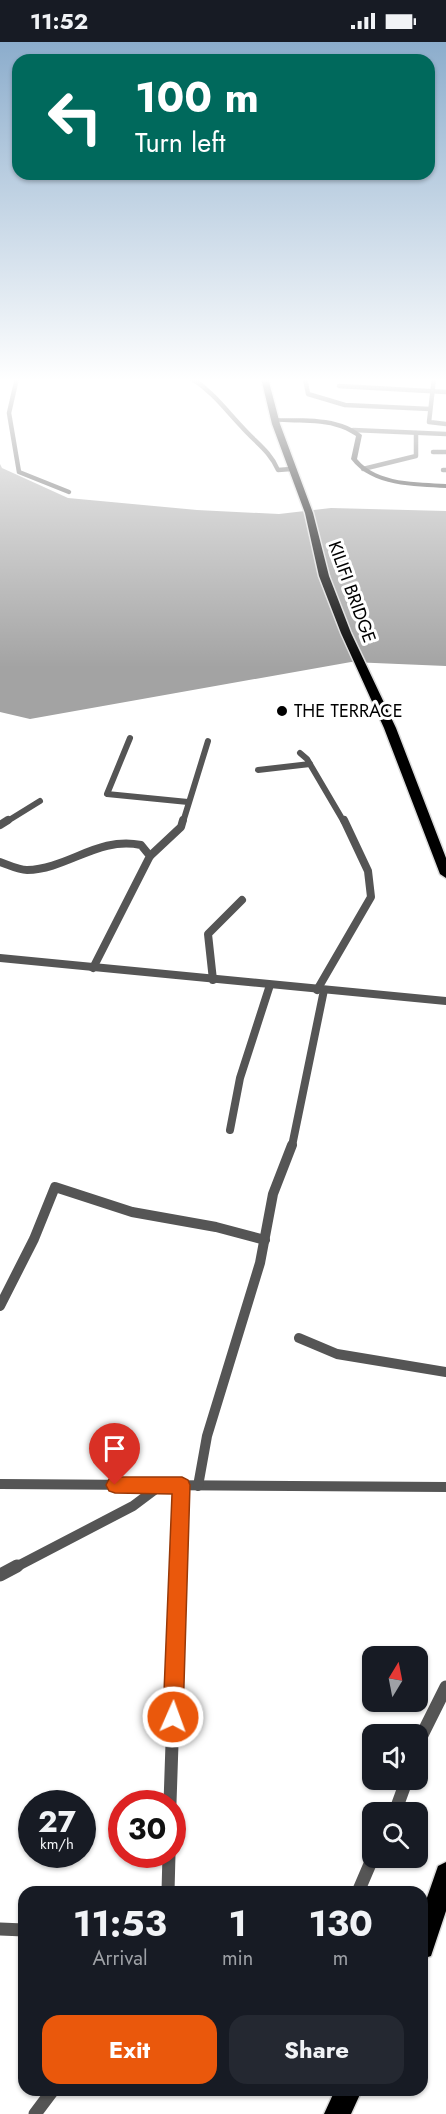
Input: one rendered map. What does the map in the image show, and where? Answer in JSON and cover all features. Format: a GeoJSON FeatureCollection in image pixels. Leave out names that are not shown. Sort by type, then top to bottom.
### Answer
{"type":"FeatureCollection","features":[{"type":"Feature","properties":{"kind":"highway","name":"KILIFI BRIDGE"},"geometry":{"type":"LineString","coordinates":[[293,475],[309,513],[324,576],[346,633],[377,700],[446,874]]}},
{"type":"Feature","properties":{"kind":"highway"},"geometry":{"type":"LineString","coordinates":[[428,1929],[446,1874]]}},
{"type":"Feature","properties":{"kind":"highway"},"geometry":{"type":"LineString","coordinates":[[337,2114],[346,2096]]}},
{"type":"Feature","properties":{"kind":"street"},"geometry":{"type":"LineString","coordinates":[[26,475],[69,492]]}},
{"type":"Feature","properties":{"kind":"street"},"geometry":{"type":"LineString","coordinates":[[379,475],[393,480],[446,486]]}},
{"type":"Feature","properties":{"kind":"street"},"geometry":{"type":"LineString","coordinates":[[130,738],[107,794],[188,802]]}},
{"type":"Feature","properties":{"kind":"street"},"geometry":{"type":"LineString","coordinates":[[93,968],[150,856],[181,827],[208,741]]}},
{"type":"Feature","properties":{"kind":"street"},"geometry":{"type":"LineString","coordinates":[[198,1485],[207,1436],[253,1291],[273,1194],[295,1138],[320,990],[371,897],[368,871],[336,806],[310,764],[300,753]]}},
{"type":"Feature","properties":{"kind":"street"},"geometry":{"type":"LineString","coordinates":[[258,770],[310,764]]}},
{"type":"Feature","properties":{"kind":"street"},"geometry":{"type":"LineString","coordinates":[[0,825],[40,801]]}},
{"type":"Feature","properties":{"kind":"street"},"geometry":{"type":"LineString","coordinates":[[0,862],[26,870],[49,866],[105,846],[125,842],[141,845],[150,856]]}},
{"type":"Feature","properties":{"kind":"street"},"geometry":{"type":"LineString","coordinates":[[213,980],[208,934],[242,900]]}},
{"type":"Feature","properties":{"kind":"street"},"geometry":{"type":"LineString","coordinates":[[0,958],[446,1001]]}},
{"type":"Feature","properties":{"kind":"street"},"geometry":{"type":"LineString","coordinates":[[230,1130],[240,1078],[270,985]]}},
{"type":"Feature","properties":{"kind":"street"},"geometry":{"type":"LineString","coordinates":[[0,1306],[28,1250],[55,1187],[132,1212],[216,1227],[265,1240]]}},
{"type":"Feature","properties":{"kind":"street"},"geometry":{"type":"LineString","coordinates":[[299,1338],[337,1354],[446,1372]]}},
{"type":"Feature","properties":{"kind":"street"},"geometry":{"type":"LineString","coordinates":[[0,1484],[446,1487]]}},
{"type":"Feature","properties":{"kind":"street"},"geometry":{"type":"LineString","coordinates":[[0,1575],[133,1506],[161,1485]]}},
{"type":"Feature","properties":{"kind":"street"},"geometry":{"type":"LineString","coordinates":[[170,1790],[182,1485]]}},
{"type":"Feature","properties":{"kind":"street"},"geometry":{"type":"LineString","coordinates":[[428,1724],[446,1687]]}},
{"type":"Feature","properties":{"kind":"street"},"geometry":{"type":"LineString","coordinates":[[168,1886],[169,1868]]}},
{"type":"Feature","properties":{"kind":"street"},"geometry":{"type":"LineString","coordinates":[[361,1886],[368,1868]]}},
{"type":"Feature","properties":{"kind":"street"},"geometry":{"type":"LineString","coordinates":[[0,1929],[18,1930]]}},
{"type":"Feature","properties":{"kind":"street"},"geometry":{"type":"LineString","coordinates":[[35,2114],[48,2096]]}},
{"type":"Feature","properties":{"kind":"shaded area"},"geometry":{"type":"Polygon","coordinates":[[[0,475],[17,475],[68,498],[197,510],[279,514],[331,508],[446,511],[446,666],[351,662],[30,719],[0,712],[0,475]]]}},
{"type":"Feature","properties":{"kind":"place","name":"THE TERRACE"},"geometry":{"type":"Point","coordinates":[282,711]}},
{"type":"Feature","properties":{"kind":"route"},"geometry":{"type":"LineString","coordinates":[[115,1485],[182,1485],[173,1717]]}}]}
